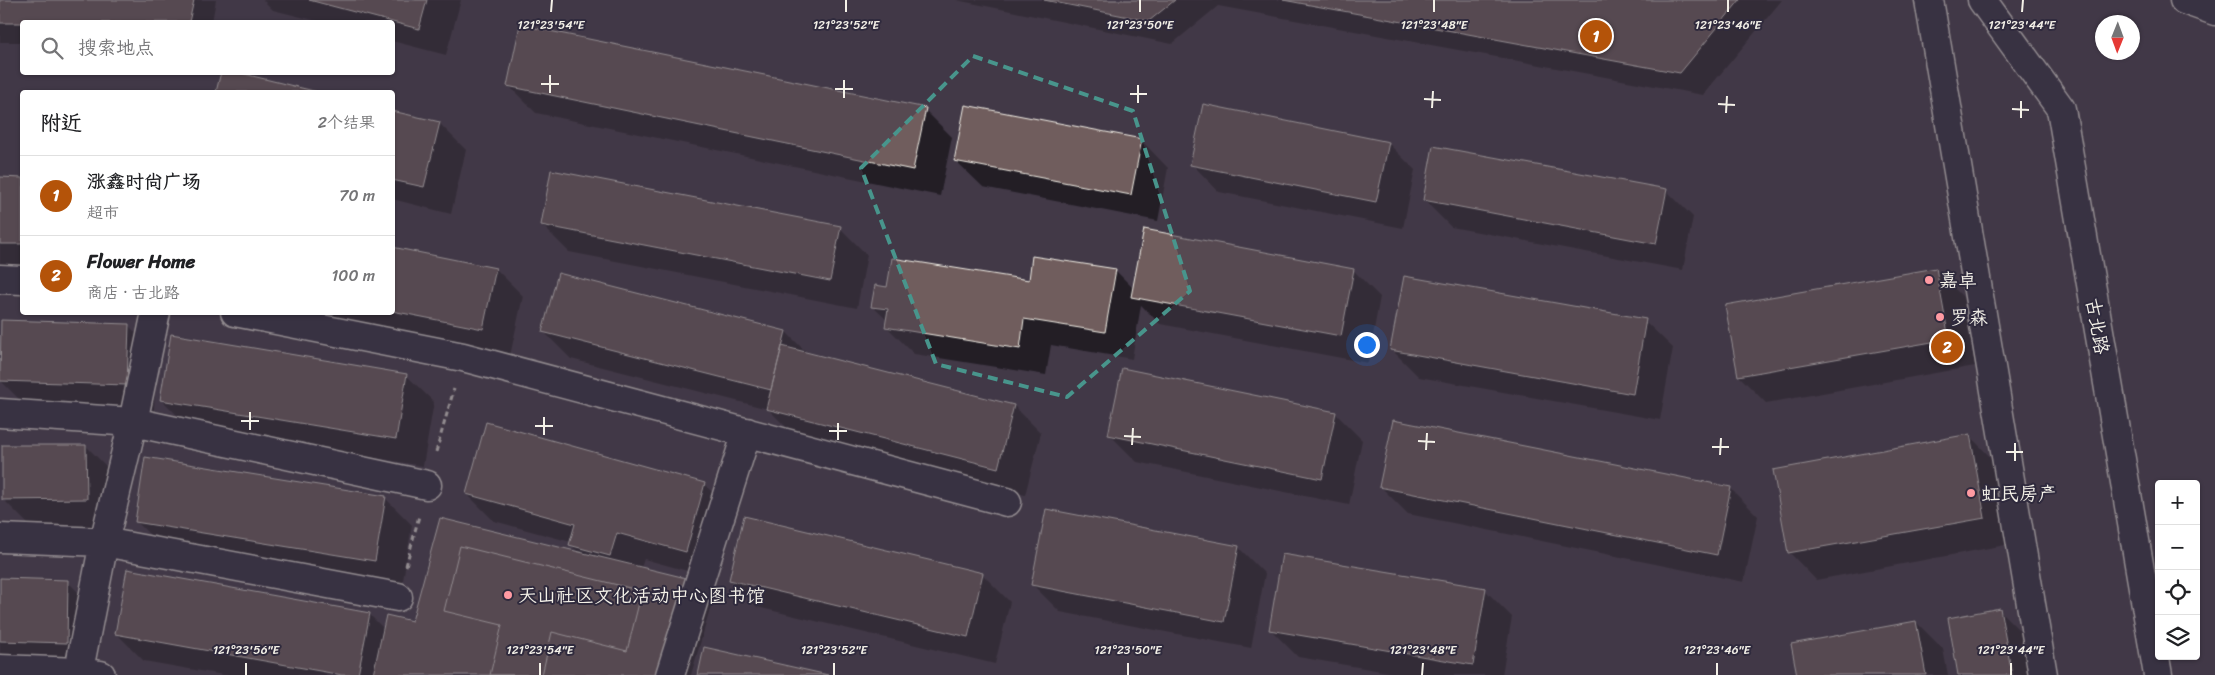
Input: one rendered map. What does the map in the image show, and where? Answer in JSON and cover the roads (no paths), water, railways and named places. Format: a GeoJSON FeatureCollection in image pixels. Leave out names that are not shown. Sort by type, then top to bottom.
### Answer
{"type":"FeatureCollection","features":[{"type":"Feature","properties":{"kind":"street"},"geometry":{"type":"LineString","coordinates":[[1929,0],[2043,675]]}},
{"type":"Feature","properties":{"kind":"street","name":"古北路"},"geometry":{"type":"LineString","coordinates":[[1982,0],[2061,108],[2158,675]]}},
{"type":"Feature","properties":{"kind":"street"},"geometry":{"type":"LineString","coordinates":[[2184,0],[2215,11]]}},
{"type":"Feature","properties":{"kind":"street"},"geometry":{"type":"LineString","coordinates":[[0,279],[20,280]]}},
{"type":"Feature","properties":{"kind":"street"},"geometry":{"type":"LineString","coordinates":[[0,669],[86,674],[104,542],[133,422],[155,315]]}},
{"type":"Feature","properties":{"kind":"street"},"geometry":{"type":"LineString","coordinates":[[250,315],[463,357],[1007,502]]}},
{"type":"Feature","properties":{"kind":"street"},"geometry":{"type":"LineString","coordinates":[[0,413],[133,422],[427,486]]}},
{"type":"Feature","properties":{"kind":"street"},"geometry":{"type":"LineString","coordinates":[[670,675],[747,432]]}},
{"type":"Feature","properties":{"kind":"street"},"geometry":{"type":"LineString","coordinates":[[0,538],[104,542],[398,597]]}},
{"type":"Feature","properties":{"kind":"place","name":"涨鑫时尚广场"},"geometry":{"type":"Point","coordinates":[1596,36]}},
{"type":"Feature","properties":{"kind":"place","name":"嘉卓"},"geometry":{"type":"Point","coordinates":[1929,280]}},
{"type":"Feature","properties":{"kind":"place","name":"罗森"},"geometry":{"type":"Point","coordinates":[1940,317]}},
{"type":"Feature","properties":{"kind":"place","name":"Flower Home"},"geometry":{"type":"Point","coordinates":[1947,347]}},
{"type":"Feature","properties":{"kind":"place","name":"虹民房产"},"geometry":{"type":"Point","coordinates":[1971,493]}},
{"type":"Feature","properties":{"kind":"place","name":"天山社区文化活动中心图书馆"},"geometry":{"type":"Point","coordinates":[508,595]}}]}
